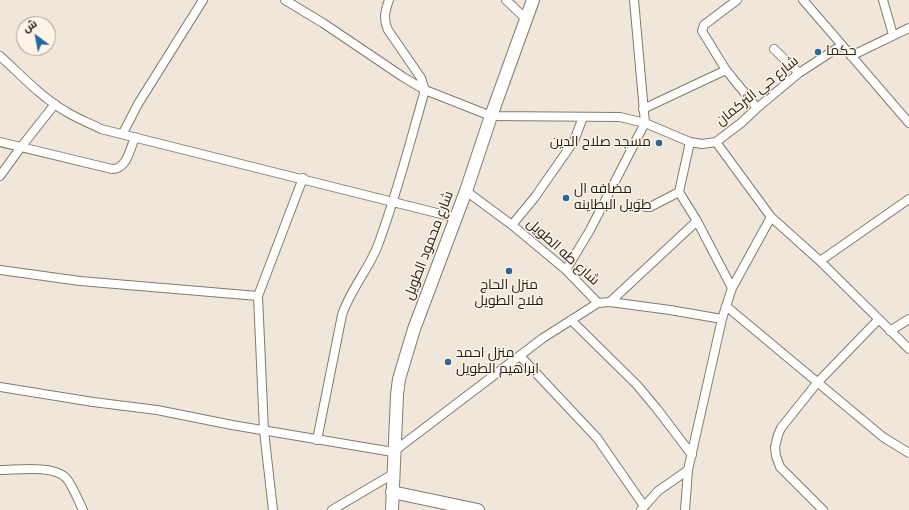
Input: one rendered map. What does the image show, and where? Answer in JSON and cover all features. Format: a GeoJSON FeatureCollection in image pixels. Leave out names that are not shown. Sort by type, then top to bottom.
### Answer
{"type":"FeatureCollection","features":[{"type":"Feature","properties":{"kind":"street"},"geometry":{"type":"LineString","coordinates":[[122,133],[138,104],[203,0]]}},
{"type":"Feature","properties":{"kind":"street"},"geometry":{"type":"LineString","coordinates":[[285,0],[323,23],[403,77],[425,90],[491,116]]}},
{"type":"Feature","properties":{"kind":"street"},"geometry":{"type":"LineString","coordinates":[[317,440],[344,309],[378,245],[425,90],[421,78],[385,24],[389,0]]}},
{"type":"Feature","properties":{"kind":"street"},"geometry":{"type":"LineString","coordinates":[[506,0],[526,19]]}},
{"type":"Feature","properties":{"kind":"street","name":"شارع محمود الطويل"},"geometry":{"type":"LineString","coordinates":[[392,510],[393,452],[397,395],[400,379],[414,329],[457,218],[491,116],[533,0]]}},
{"type":"Feature","properties":{"kind":"street"},"geometry":{"type":"LineString","coordinates":[[566,270],[590,230],[645,123],[634,0]]}},
{"type":"Feature","properties":{"kind":"street"},"geometry":{"type":"LineString","coordinates":[[737,0],[704,25],[702,28],[703,35],[726,70],[757,108]]}},
{"type":"Feature","properties":{"kind":"street"},"geometry":{"type":"LineString","coordinates":[[803,0],[909,124]]}},
{"type":"Feature","properties":{"kind":"street"},"geometry":{"type":"LineString","coordinates":[[883,0],[893,35]]}},
{"type":"Feature","properties":{"kind":"street"},"geometry":{"type":"LineString","coordinates":[[851,56],[906,29],[909,38]]}},
{"type":"Feature","properties":{"kind":"street","name":"شارع حي التركمان"},"geometry":{"type":"LineString","coordinates":[[491,116],[620,117],[645,123],[690,142],[702,144],[716,142],[741,123],[799,73],[842,45]]}},
{"type":"Feature","properties":{"kind":"street"},"geometry":{"type":"LineString","coordinates":[[774,49],[799,73]]}},
{"type":"Feature","properties":{"kind":"street"},"geometry":{"type":"LineString","coordinates":[[0,56],[38,91],[55,104],[72,115],[101,129],[303,178],[457,218]]}},
{"type":"Feature","properties":{"kind":"street"},"geometry":{"type":"LineString","coordinates":[[643,109],[726,70]]}},
{"type":"Feature","properties":{"kind":"street"},"geometry":{"type":"LineString","coordinates":[[0,176],[21,146],[55,104]]}},
{"type":"Feature","properties":{"kind":"street"},"geometry":{"type":"LineString","coordinates":[[512,225],[536,197],[574,141],[583,117]]}},
{"type":"Feature","properties":{"kind":"street"},"geometry":{"type":"LineString","coordinates":[[0,142],[21,146],[104,168],[117,169],[126,161],[135,137]]}},
{"type":"Feature","properties":{"kind":"street"},"geometry":{"type":"LineString","coordinates":[[690,142],[679,192],[697,221],[732,288]]}},
{"type":"Feature","properties":{"kind":"street"},"geometry":{"type":"LineString","coordinates":[[716,142],[771,217],[820,261],[909,349]]}},
{"type":"Feature","properties":{"kind":"street"},"geometry":{"type":"LineString","coordinates":[[272,510],[264,431],[258,296],[303,178]]}},
{"type":"Feature","properties":{"kind":"street","name":"شارع طه الطويل"},"geometry":{"type":"LineString","coordinates":[[466,191],[512,225],[566,270],[598,303],[610,302],[722,319]]}},
{"type":"Feature","properties":{"kind":"street"},"geometry":{"type":"LineString","coordinates":[[640,204],[650,207],[679,192]]}},
{"type":"Feature","properties":{"kind":"street"},"geometry":{"type":"LineString","coordinates":[[820,261],[909,199]]}},
{"type":"Feature","properties":{"kind":"street"},"geometry":{"type":"LineString","coordinates":[[685,510],[688,470],[722,319],[732,288],[771,217]]}},
{"type":"Feature","properties":{"kind":"street"},"geometry":{"type":"LineString","coordinates":[[610,302],[697,221]]}},
{"type":"Feature","properties":{"kind":"street"},"geometry":{"type":"LineString","coordinates":[[0,270],[80,281],[258,296]]}},
{"type":"Feature","properties":{"kind":"street"},"geometry":{"type":"LineString","coordinates":[[0,387],[93,402],[157,410],[264,431],[393,452],[543,338],[598,303]]}},
{"type":"Feature","properties":{"kind":"street"},"geometry":{"type":"LineString","coordinates":[[726,306],[883,437],[909,453]]}},
{"type":"Feature","properties":{"kind":"street"},"geometry":{"type":"LineString","coordinates":[[890,331],[909,319]]}},
{"type":"Feature","properties":{"kind":"street"},"geometry":{"type":"LineString","coordinates":[[571,320],[637,385],[692,455]]}},
{"type":"Feature","properties":{"kind":"street"},"geometry":{"type":"LineString","coordinates":[[823,510],[780,467],[776,456],[775,447],[778,435],[781,428],[817,383],[878,320]]}},
{"type":"Feature","properties":{"kind":"street"},"geometry":{"type":"LineString","coordinates":[[520,356],[597,438],[642,508],[666,484],[688,470]]}},
{"type":"Feature","properties":{"kind":"street"},"geometry":{"type":"LineString","coordinates":[[0,470],[37,469],[48,470],[61,474],[66,478],[84,510]]}},
{"type":"Feature","properties":{"kind":"street"},"geometry":{"type":"LineString","coordinates":[[332,510],[393,474]]}},
{"type":"Feature","properties":{"kind":"street"},"geometry":{"type":"LineString","coordinates":[[392,492],[478,510]]}},
{"type":"Feature","properties":{"kind":"place","name":"حكما"},"geometry":{"type":"Point","coordinates":[818,52]}},
{"type":"Feature","properties":{"kind":"place","name":"مسجد صلاح الدين"},"geometry":{"type":"Point","coordinates":[659,143]}},
{"type":"Feature","properties":{"kind":"place","name":"مضافه ال طويل البطاينه"},"geometry":{"type":"Point","coordinates":[566,198]}},
{"type":"Feature","properties":{"kind":"place","name":"منزل الحاج فلاح الطويل"},"geometry":{"type":"Point","coordinates":[509,271]}},
{"type":"Feature","properties":{"kind":"place","name":"منزل احمد ابراهيم الطويل"},"geometry":{"type":"Point","coordinates":[448,362]}}]}
